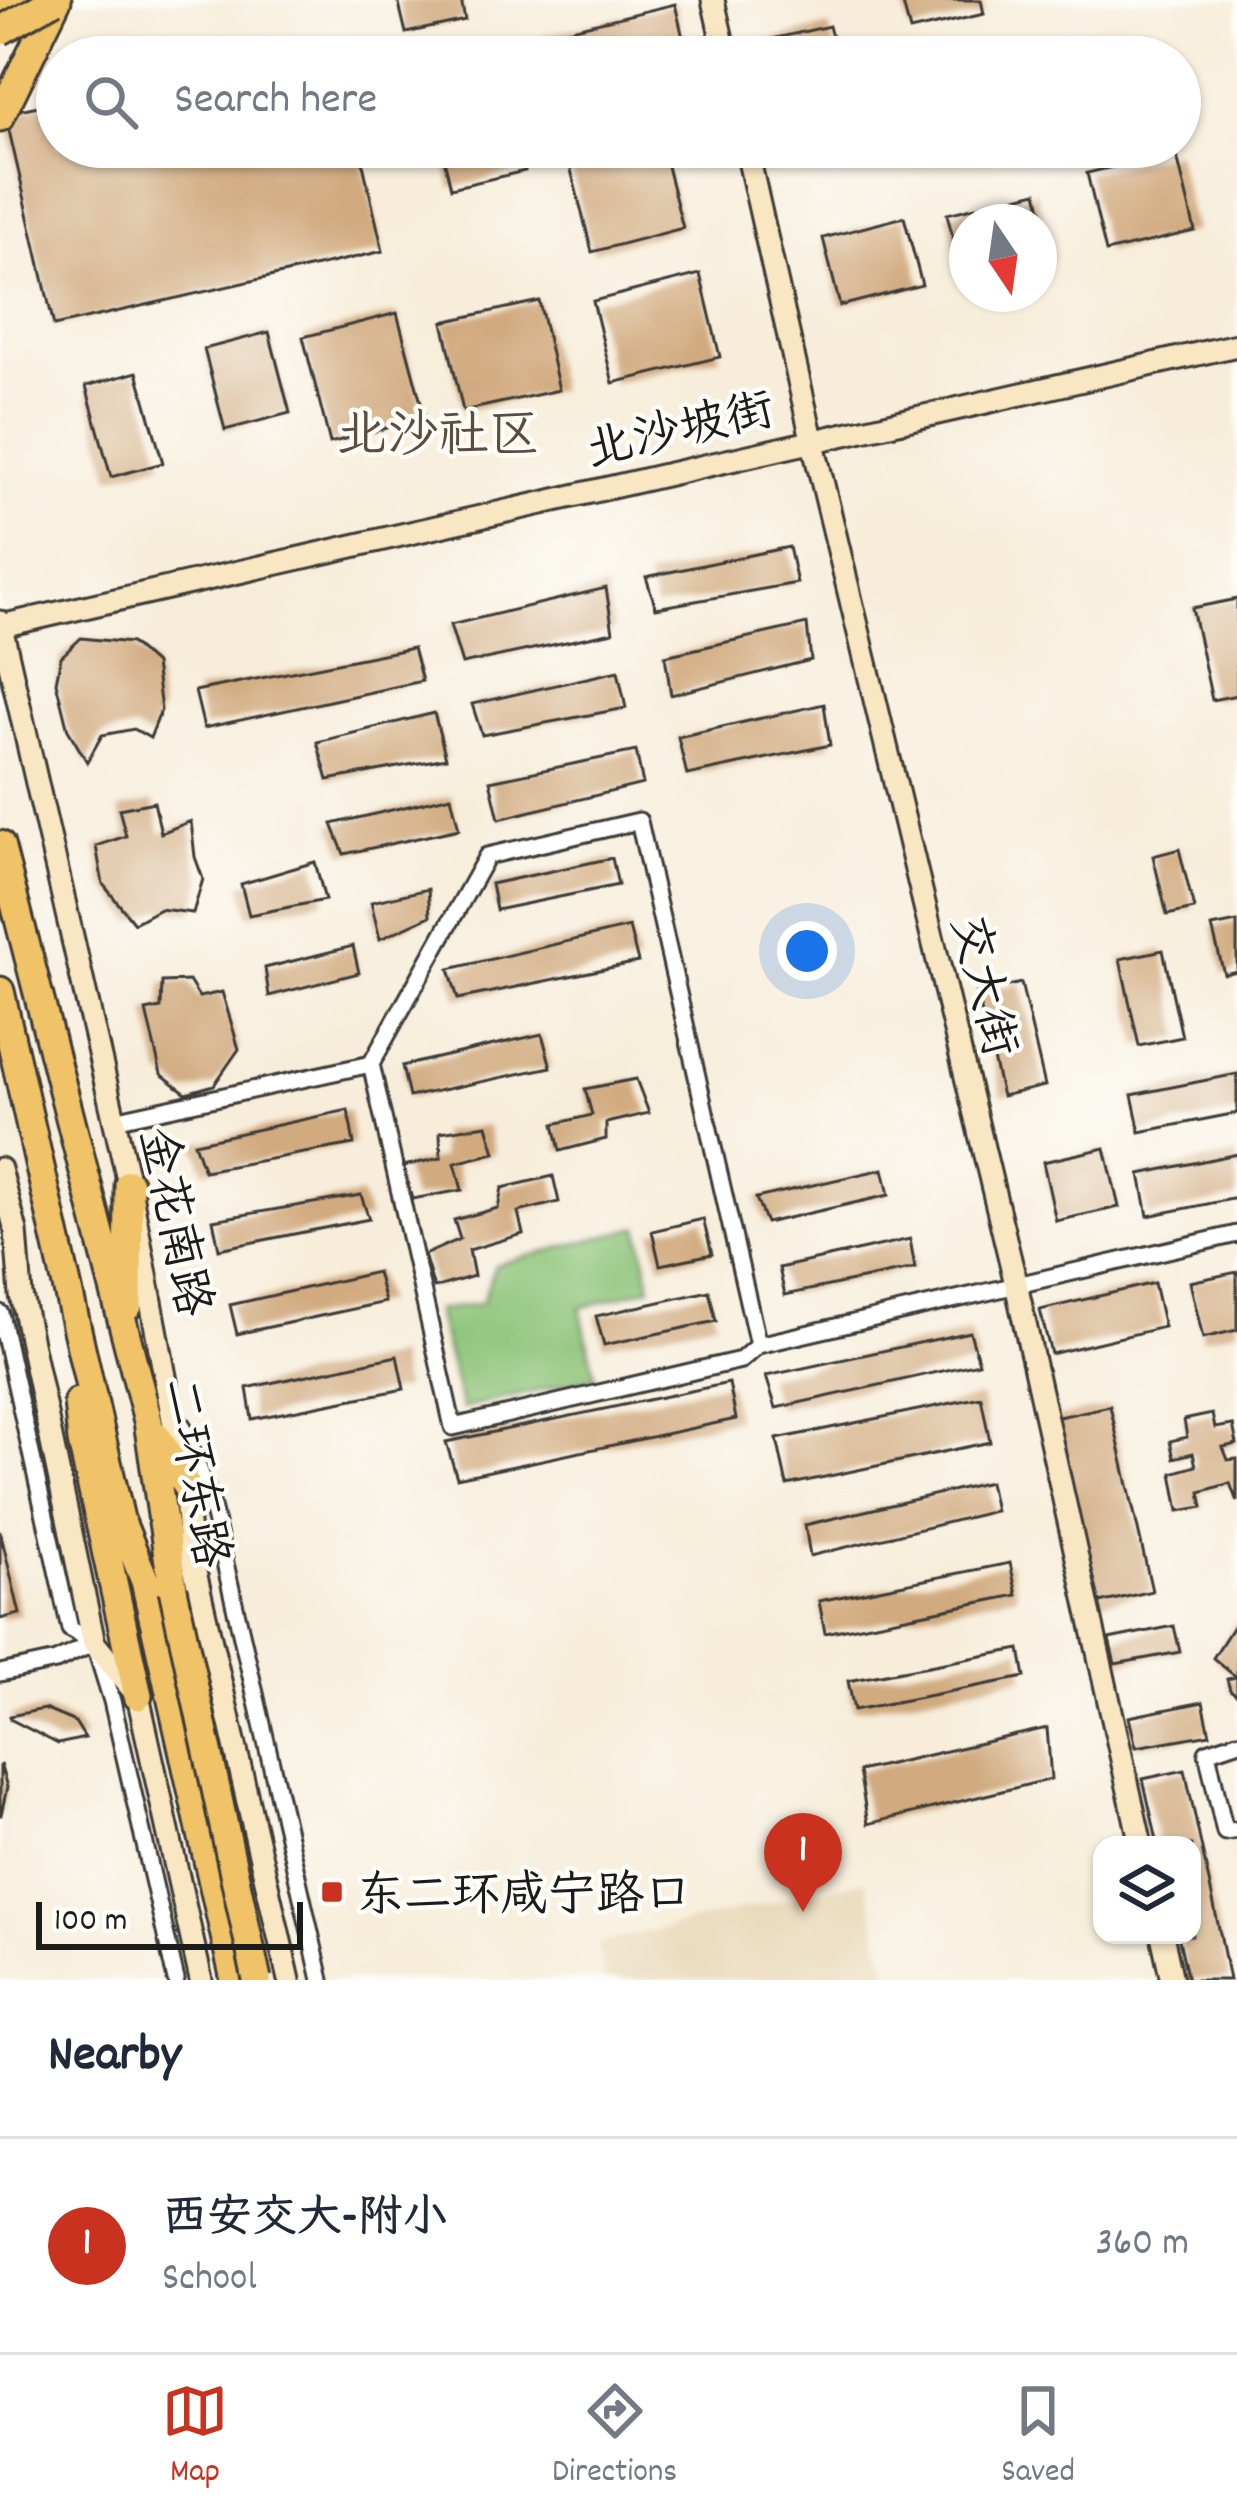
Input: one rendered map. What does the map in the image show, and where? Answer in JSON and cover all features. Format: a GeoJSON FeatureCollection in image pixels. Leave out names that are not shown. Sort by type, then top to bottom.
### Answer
{"type":"FeatureCollection","features":[{"type":"Feature","properties":{"kind":"highway"},"geometry":{"type":"LineString","coordinates":[[0,20],[14,0]]}},
{"type":"Feature","properties":{"kind":"highway"},"geometry":{"type":"LineString","coordinates":[[0,31],[52,0]]}},
{"type":"Feature","properties":{"kind":"highway"},"geometry":{"type":"LineString","coordinates":[[0,117],[52,0]]}},
{"type":"Feature","properties":{"kind":"highway","name":"二环东路"},"geometry":{"type":"LineString","coordinates":[[0,845],[148,1421],[173,1589],[257,1980]]}},
{"type":"Feature","properties":{"kind":"highway","name":"二环东路"},"geometry":{"type":"LineString","coordinates":[[2,1000],[119,1520],[145,1581],[235,1980]]}},
{"type":"Feature","properties":{"kind":"highway"},"geometry":{"type":"LineString","coordinates":[[128,1340],[129,1184]]}},
{"type":"Feature","properties":{"kind":"highway"},"geometry":{"type":"LineString","coordinates":[[67,1284],[82,1441],[138,1696]]}},
{"type":"Feature","properties":{"kind":"highway"},"geometry":{"type":"LineString","coordinates":[[148,1421],[185,1483]]}},
{"type":"Feature","properties":{"kind":"street"},"geometry":{"type":"LineString","coordinates":[[0,46],[52,0]]}},
{"type":"Feature","properties":{"kind":"street"},"geometry":{"type":"LineString","coordinates":[[713,0],[721,36]]}},
{"type":"Feature","properties":{"kind":"street","name":"交大街"},"geometry":{"type":"LineString","coordinates":[[751,168],[1016,1284],[1139,1836]]}},
{"type":"Feature","properties":{"kind":"street","name":"北沙坡街"},"geometry":{"type":"LineString","coordinates":[[0,624],[1237,345]]}},
{"type":"Feature","properties":{"kind":"street","name":"金花南路"},"geometry":{"type":"LineString","coordinates":[[0,624],[129,1184],[185,1483],[193,1566],[289,1980]]}},
{"type":"Feature","properties":{"kind":"street"},"geometry":{"type":"LineString","coordinates":[[758,1345],[639,821],[487,856],[371,1064],[453,1427],[742,1360],[758,1345],[1237,1234]]}},
{"type":"Feature","properties":{"kind":"street"},"geometry":{"type":"LineString","coordinates":[[114,1120],[371,1064]]}},
{"type":"Feature","properties":{"kind":"street"},"geometry":{"type":"LineString","coordinates":[[0,1169],[16,1231],[21,1295],[94,1643],[112,1701],[176,1980]]}},
{"type":"Feature","properties":{"kind":"street"},"geometry":{"type":"LineString","coordinates":[[0,1313],[70,1629],[94,1643],[138,1696],[201,1980]]}},
{"type":"Feature","properties":{"kind":"street"},"geometry":{"type":"LineString","coordinates":[[170,1395],[210,1498],[321,1980]]}},
{"type":"Feature","properties":{"kind":"street"},"geometry":{"type":"LineString","coordinates":[[0,1673],[56,1660],[94,1643]]}},
{"type":"Feature","properties":{"kind":"street"},"geometry":{"type":"LineString","coordinates":[[1237,1742],[1207,1751],[1225,1832],[1237,1830]]}},
{"type":"Feature","properties":{"kind":"street"},"geometry":{"type":"LineString","coordinates":[[1164,1944],[1172,1980]]}},
{"type":"Feature","properties":{"kind":"shaded area"},"geometry":{"type":"Polygon","coordinates":[[[866,1880],[889,1980],[605,1980],[597,1944],[866,1880]]]}},
{"type":"Feature","properties":{"kind":"green space"},"geometry":{"type":"Polygon","coordinates":[[[639,1227],[651,1287],[580,1308],[595,1377],[462,1409],[436,1311],[482,1303],[495,1265],[639,1227]]]}},
{"type":"Feature","properties":{"kind":"building"},"geometry":{"type":"Polygon","coordinates":[[[398,0],[461,0],[465,20],[406,33],[398,0]]]}},
{"type":"Feature","properties":{"kind":"building"},"geometry":{"type":"Polygon","coordinates":[[[902,0],[981,0],[984,14],[910,31],[902,0]]]}},
{"type":"Feature","properties":{"kind":"building"},"geometry":{"type":"Polygon","coordinates":[[[675,4],[683,36],[542,36],[675,4]]]}},
{"type":"Feature","properties":{"kind":"building"},"geometry":{"type":"Polygon","coordinates":[[[829,26],[832,36],[785,36],[829,26]]]}},
{"type":"Feature","properties":{"kind":"building"},"geometry":{"type":"Polygon","coordinates":[[[36,106],[36,168],[364,168],[383,251],[54,326],[5,113],[36,106]]]}},
{"type":"Feature","properties":{"kind":"building"},"geometry":{"type":"Polygon","coordinates":[[[446,168],[524,168],[525,171],[451,188],[446,168]]]}},
{"type":"Feature","properties":{"kind":"building"},"geometry":{"type":"Polygon","coordinates":[[[571,168],[667,168],[683,228],[592,252],[571,168]]]}},
{"type":"Feature","properties":{"kind":"building"},"geometry":{"type":"Polygon","coordinates":[[[1108,168],[1180,168],[1195,231],[1106,252],[1087,173],[1108,168]]]}},
{"type":"Feature","properties":{"kind":"building"},"geometry":{"type":"Polygon","coordinates":[[[1037,192],[1040,204],[988,204],[1037,192]]]}},
{"type":"Feature","properties":{"kind":"building"},"geometry":{"type":"Polygon","coordinates":[[[904,217],[922,285],[840,306],[823,238],[904,217]]]}},
{"type":"Feature","properties":{"kind":"building"},"geometry":{"type":"Polygon","coordinates":[[[700,274],[720,357],[613,383],[593,301],[700,274]]]}},
{"type":"Feature","properties":{"kind":"building"},"geometry":{"type":"Polygon","coordinates":[[[539,301],[559,390],[463,411],[443,322],[539,301]]]}},
{"type":"Feature","properties":{"kind":"building"},"geometry":{"type":"Polygon","coordinates":[[[397,313],[425,418],[330,443],[303,337],[397,313]]]}},
{"type":"Feature","properties":{"kind":"building"},"geometry":{"type":"Polygon","coordinates":[[[269,332],[290,413],[225,430],[204,349],[269,332]]]}},
{"type":"Feature","properties":{"kind":"building"},"geometry":{"type":"Polygon","coordinates":[[[137,372],[163,463],[111,477],[86,386],[137,372]]]}},
{"type":"Feature","properties":{"kind":"building"},"geometry":{"type":"Polygon","coordinates":[[[789,547],[797,583],[656,608],[646,577],[789,547]]]}},
{"type":"Feature","properties":{"kind":"building"},"geometry":{"type":"Polygon","coordinates":[[[606,588],[613,632],[462,664],[450,625],[606,588]]]}},
{"type":"Feature","properties":{"kind":"building"},"geometry":{"type":"Polygon","coordinates":[[[1237,599],[1237,695],[1212,700],[1192,608],[1237,599]]]}},
{"type":"Feature","properties":{"kind":"building"},"geometry":{"type":"Polygon","coordinates":[[[807,624],[811,660],[671,695],[665,656],[807,624]]]}},
{"type":"Feature","properties":{"kind":"building"},"geometry":{"type":"Polygon","coordinates":[[[81,638],[131,643],[155,664],[161,710],[150,738],[134,729],[102,735],[87,762],[68,730],[56,682],[61,657],[81,638]]]}},
{"type":"Feature","properties":{"kind":"building"},"geometry":{"type":"Polygon","coordinates":[[[413,648],[422,681],[204,728],[195,691],[413,648]]]}},
{"type":"Feature","properties":{"kind":"building"},"geometry":{"type":"Polygon","coordinates":[[[618,671],[626,708],[482,735],[472,704],[618,671]]]}},
{"type":"Feature","properties":{"kind":"building"},"geometry":{"type":"Polygon","coordinates":[[[824,704],[830,745],[687,775],[678,737],[824,704]]]}},
{"type":"Feature","properties":{"kind":"building"},"geometry":{"type":"Polygon","coordinates":[[[434,713],[446,758],[328,780],[317,742],[434,713]]]}},
{"type":"Feature","properties":{"kind":"building"},"geometry":{"type":"Polygon","coordinates":[[[636,751],[643,784],[499,819],[490,781],[636,751]]]}},
{"type":"Feature","properties":{"kind":"building"},"geometry":{"type":"Polygon","coordinates":[[[451,796],[459,829],[344,854],[332,824],[451,796]]]}},
{"type":"Feature","properties":{"kind":"building"},"geometry":{"type":"Polygon","coordinates":[[[154,802],[161,833],[191,821],[203,879],[193,913],[160,909],[134,923],[103,884],[96,846],[126,836],[119,809],[154,802]]]}},
{"type":"Feature","properties":{"kind":"building"},"geometry":{"type":"Polygon","coordinates":[[[1179,849],[1194,909],[1167,915],[1153,856],[1179,849]]]}},
{"type":"Feature","properties":{"kind":"building"},"geometry":{"type":"Polygon","coordinates":[[[612,858],[618,885],[496,910],[491,884],[612,858]]]}},
{"type":"Feature","properties":{"kind":"building"},"geometry":{"type":"Polygon","coordinates":[[[315,862],[325,900],[249,915],[241,884],[315,862]]]}},
{"type":"Feature","properties":{"kind":"building"},"geometry":{"type":"Polygon","coordinates":[[[428,889],[430,916],[380,939],[371,902],[428,889]]]}},
{"type":"Feature","properties":{"kind":"building"},"geometry":{"type":"Polygon","coordinates":[[[1237,922],[1237,971],[1224,974],[1212,927],[1237,922]]]}},
{"type":"Feature","properties":{"kind":"building"},"geometry":{"type":"Polygon","coordinates":[[[629,927],[638,962],[458,999],[449,969],[629,927]]]}},
{"type":"Feature","properties":{"kind":"building"},"geometry":{"type":"Polygon","coordinates":[[[353,946],[359,973],[269,996],[265,968],[353,946]]]}},
{"type":"Feature","properties":{"kind":"building"},"geometry":{"type":"Polygon","coordinates":[[[1163,950],[1182,1037],[1139,1046],[1120,959],[1163,950]]]}},
{"type":"Feature","properties":{"kind":"building"},"geometry":{"type":"Polygon","coordinates":[[[189,981],[199,997],[222,992],[239,1049],[214,1085],[186,1093],[161,1074],[146,1011],[161,1008],[162,982],[189,981]]]}},
{"type":"Feature","properties":{"kind":"building"},"geometry":{"type":"Polygon","coordinates":[[[1021,983],[1045,1086],[1002,1096],[977,993],[1021,983]]]}},
{"type":"Feature","properties":{"kind":"building"},"geometry":{"type":"Polygon","coordinates":[[[542,1034],[551,1067],[409,1097],[402,1066],[542,1034]]]}},
{"type":"Feature","properties":{"kind":"building"},"geometry":{"type":"Polygon","coordinates":[[[1237,1074],[1237,1113],[1140,1132],[1132,1095],[1237,1074]]]}},
{"type":"Feature","properties":{"kind":"building"},"geometry":{"type":"Polygon","coordinates":[[[636,1079],[649,1113],[606,1123],[606,1139],[560,1151],[554,1124],[592,1115],[585,1089],[636,1079]]]}},
{"type":"Feature","properties":{"kind":"building"},"geometry":{"type":"Polygon","coordinates":[[[348,1110],[354,1144],[204,1171],[194,1143],[348,1110]]]}},
{"type":"Feature","properties":{"kind":"building"},"geometry":{"type":"Polygon","coordinates":[[[487,1125],[495,1153],[455,1163],[462,1190],[412,1199],[403,1166],[441,1158],[440,1132],[487,1125]]]}},
{"type":"Feature","properties":{"kind":"building"},"geometry":{"type":"Polygon","coordinates":[[[1105,1148],[1119,1207],[1056,1221],[1043,1162],[1105,1148]]]}},
{"type":"Feature","properties":{"kind":"building"},"geometry":{"type":"Polygon","coordinates":[[[1237,1154],[1237,1198],[1148,1216],[1140,1174],[1237,1154]]]}},
{"type":"Feature","properties":{"kind":"building"},"geometry":{"type":"Polygon","coordinates":[[[883,1169],[889,1195],[766,1223],[756,1198],[883,1169]]]}},
{"type":"Feature","properties":{"kind":"building"},"geometry":{"type":"Polygon","coordinates":[[[553,1176],[559,1202],[518,1212],[523,1234],[469,1250],[474,1276],[434,1288],[424,1255],[460,1239],[454,1220],[498,1208],[502,1188],[553,1176]]]}},
{"type":"Feature","properties":{"kind":"building"},"geometry":{"type":"Polygon","coordinates":[[[361,1195],[369,1219],[219,1249],[213,1220],[361,1195]]]}},
{"type":"Feature","properties":{"kind":"building"},"geometry":{"type":"Polygon","coordinates":[[[703,1219],[712,1254],[660,1265],[652,1231],[703,1219]]]}},
{"type":"Feature","properties":{"kind":"building"},"geometry":{"type":"Polygon","coordinates":[[[910,1239],[915,1268],[785,1295],[779,1268],[910,1239]]]}},
{"type":"Feature","properties":{"kind":"building"},"geometry":{"type":"Polygon","coordinates":[[[377,1272],[385,1302],[237,1334],[230,1305],[377,1272]]]}},
{"type":"Feature","properties":{"kind":"building"},"geometry":{"type":"Polygon","coordinates":[[[1237,1272],[1237,1330],[1203,1338],[1190,1282],[1237,1272]]]}},
{"type":"Feature","properties":{"kind":"building"},"geometry":{"type":"Polygon","coordinates":[[[1154,1283],[1164,1327],[1051,1354],[1040,1310],[1154,1283]]]}},
{"type":"Feature","properties":{"kind":"building"},"geometry":{"type":"Polygon","coordinates":[[[709,1291],[716,1321],[604,1345],[596,1316],[709,1291]]]}},
{"type":"Feature","properties":{"kind":"building"},"geometry":{"type":"Polygon","coordinates":[[[970,1332],[979,1363],[776,1408],[766,1376],[970,1332]]]}},
{"type":"Feature","properties":{"kind":"building"},"geometry":{"type":"Polygon","coordinates":[[[397,1356],[404,1389],[252,1419],[247,1388],[397,1356]]]}},
{"type":"Feature","properties":{"kind":"building"},"geometry":{"type":"Polygon","coordinates":[[[729,1383],[736,1419],[457,1478],[446,1442],[729,1383]]]}},
{"type":"Feature","properties":{"kind":"building"},"geometry":{"type":"Polygon","coordinates":[[[981,1397],[990,1442],[787,1485],[777,1439],[981,1397]]]}},
{"type":"Feature","properties":{"kind":"building"},"geometry":{"type":"Polygon","coordinates":[[[1110,1406],[1152,1591],[1100,1603],[1054,1418],[1110,1406]]]}},
{"type":"Feature","properties":{"kind":"building"},"geometry":{"type":"Polygon","coordinates":[[[1212,1414],[1215,1428],[1233,1425],[1237,1444],[1223,1447],[1228,1460],[1237,1459],[1237,1502],[1230,1483],[1200,1492],[1203,1507],[1179,1511],[1172,1473],[1196,1466],[1193,1453],[1174,1458],[1170,1441],[1187,1437],[1184,1420],[1212,1414]]]}},
{"type":"Feature","properties":{"kind":"building"},"geometry":{"type":"Polygon","coordinates":[[[989,1482],[995,1511],[810,1556],[805,1525],[989,1482]]]}},
{"type":"Feature","properties":{"kind":"building"},"geometry":{"type":"Polygon","coordinates":[[[0,1531],[20,1614],[0,1619],[0,1531]]]}},
{"type":"Feature","properties":{"kind":"building"},"geometry":{"type":"Polygon","coordinates":[[[1010,1563],[1017,1595],[825,1633],[819,1601],[1010,1563]]]}},
{"type":"Feature","properties":{"kind":"building"},"geometry":{"type":"Polygon","coordinates":[[[1237,1620],[1237,1695],[1227,1679],[1236,1677],[1213,1658],[1237,1620]]]}},
{"type":"Feature","properties":{"kind":"building"},"geometry":{"type":"Polygon","coordinates":[[[1174,1626],[1180,1652],[1115,1664],[1109,1639],[1174,1626]]]}},
{"type":"Feature","properties":{"kind":"building"},"geometry":{"type":"Polygon","coordinates":[[[1020,1649],[1025,1677],[854,1710],[848,1681],[1020,1649]]]}},
{"type":"Feature","properties":{"kind":"building"},"geometry":{"type":"Polygon","coordinates":[[[1203,1702],[1210,1734],[1136,1747],[1129,1717],[1203,1702]]]}},
{"type":"Feature","properties":{"kind":"building"},"geometry":{"type":"Polygon","coordinates":[[[44,1709],[75,1722],[85,1738],[58,1744],[10,1719],[44,1709]]]}},
{"type":"Feature","properties":{"kind":"building"},"geometry":{"type":"Polygon","coordinates":[[[1047,1728],[1051,1779],[868,1824],[859,1771],[1047,1728]]]}},
{"type":"Feature","properties":{"kind":"building"},"geometry":{"type":"Polygon","coordinates":[[[0,1764],[7,1787],[1,1815],[0,1815],[0,1764]]]}},
{"type":"Feature","properties":{"kind":"building"},"geometry":{"type":"Polygon","coordinates":[[[1185,1770],[1199,1836],[1156,1836],[1143,1779],[1185,1770]]]}},
{"type":"Feature","properties":{"kind":"building"},"geometry":{"type":"Polygon","coordinates":[[[1201,1846],[1229,1980],[1188,1980],[1180,1944],[1201,1944],[1201,1846]]]}},
{"type":"Feature","properties":{"kind":"place","name":"东二环咸宁路口"},"geometry":{"type":"Point","coordinates":[332,1892]}},
{"type":"Feature","properties":{"kind":"place","name":"西安交大-附小"},"geometry":{"type":"Point","coordinates":[803,1912]}},
{"type":"Feature","properties":{"kind":"district","name":"北沙社区"},"geometry":{"type":"Point","coordinates":[438,432]}}]}
